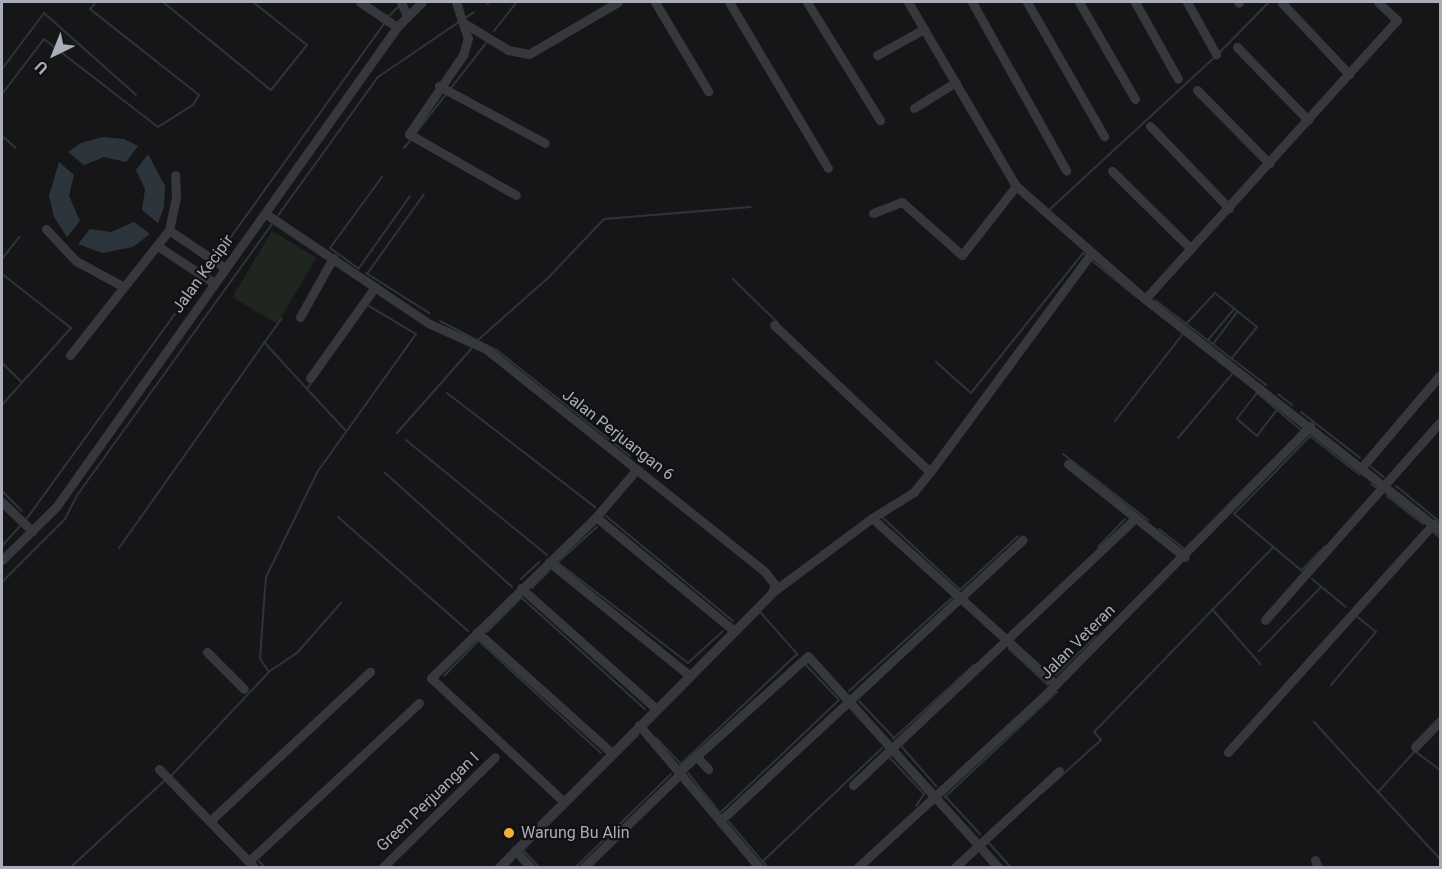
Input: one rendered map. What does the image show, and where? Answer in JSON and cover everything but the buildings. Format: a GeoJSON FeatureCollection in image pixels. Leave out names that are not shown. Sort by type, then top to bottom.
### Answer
{"type":"FeatureCollection","features":[{"type":"Feature","properties":{"kind":"street"},"geometry":{"type":"LineString","coordinates":[[360,2],[389,23]]}},
{"type":"Feature","properties":{"kind":"street","name":"Jalan Kecipir"},"geometry":{"type":"LineString","coordinates":[[2,560],[25,525],[56,507],[225,268],[273,219],[389,23],[404,8],[422,2]]}},
{"type":"Feature","properties":{"kind":"street"},"geometry":{"type":"LineString","coordinates":[[456,2],[468,38],[463,55],[439,86],[409,134],[516,195]]}},
{"type":"Feature","properties":{"kind":"street"},"geometry":{"type":"LineString","coordinates":[[464,23],[508,50],[529,54],[618,2]]}},
{"type":"Feature","properties":{"kind":"street"},"geometry":{"type":"LineString","coordinates":[[655,2],[708,91]]}},
{"type":"Feature","properties":{"kind":"street"},"geometry":{"type":"LineString","coordinates":[[729,2],[828,168]]}},
{"type":"Feature","properties":{"kind":"street"},"geometry":{"type":"LineString","coordinates":[[807,2],[880,120]]}},
{"type":"Feature","properties":{"kind":"street"},"geometry":{"type":"LineString","coordinates":[[908,2],[1016,186],[1145,299],[1437,527],[1228,752]]}},
{"type":"Feature","properties":{"kind":"street"},"geometry":{"type":"LineString","coordinates":[[972,2],[1066,170]]}},
{"type":"Feature","properties":{"kind":"street"},"geometry":{"type":"LineString","coordinates":[[1027,2],[1104,136]]}},
{"type":"Feature","properties":{"kind":"street"},"geometry":{"type":"LineString","coordinates":[[1079,2],[1135,99]]}},
{"type":"Feature","properties":{"kind":"street"},"geometry":{"type":"LineString","coordinates":[[1135,2],[1178,79]]}},
{"type":"Feature","properties":{"kind":"street"},"geometry":{"type":"LineString","coordinates":[[1187,2],[1216,54]]}},
{"type":"Feature","properties":{"kind":"street"},"geometry":{"type":"LineString","coordinates":[[1145,299],[1396,20],[1378,2]]}},
{"type":"Feature","properties":{"kind":"street"},"geometry":{"type":"LineString","coordinates":[[1282,3],[1348,74]]}},
{"type":"Feature","properties":{"kind":"street"},"geometry":{"type":"LineString","coordinates":[[877,55],[924,29]]}},
{"type":"Feature","properties":{"kind":"street"},"geometry":{"type":"LineString","coordinates":[[1237,47],[1308,120]]}},
{"type":"Feature","properties":{"kind":"street"},"geometry":{"type":"LineString","coordinates":[[914,108],[956,82]]}},
{"type":"Feature","properties":{"kind":"street"},"geometry":{"type":"LineString","coordinates":[[439,86],[545,143]]}},
{"type":"Feature","properties":{"kind":"street"},"geometry":{"type":"LineString","coordinates":[[1197,90],[1269,163]]}},
{"type":"Feature","properties":{"kind":"street"},"geometry":{"type":"LineString","coordinates":[[1150,126],[1229,208]]}},
{"type":"Feature","properties":{"kind":"street"},"geometry":{"type":"LineString","coordinates":[[1112,171],[1191,249]]}},
{"type":"Feature","properties":{"kind":"street"},"geometry":{"type":"LineString","coordinates":[[70,355],[123,286],[159,247],[169,230],[176,198],[175,175]]}},
{"type":"Feature","properties":{"kind":"street"},"geometry":{"type":"LineString","coordinates":[[873,213],[902,202],[962,255],[1016,186]]}},
{"type":"Feature","properties":{"kind":"street","name":"Jalan Perjuangan 6"},"geometry":{"type":"LineString","coordinates":[[273,219],[430,324],[486,349],[765,572],[775,588]]}},
{"type":"Feature","properties":{"kind":"street"},"geometry":{"type":"LineString","coordinates":[[46,229],[76,261],[96,275],[123,286]]}},
{"type":"Feature","properties":{"kind":"street"},"geometry":{"type":"LineString","coordinates":[[169,230],[225,268]]}},
{"type":"Feature","properties":{"kind":"street"},"geometry":{"type":"LineString","coordinates":[[159,247],[214,283]]}},
{"type":"Feature","properties":{"kind":"street"},"geometry":{"type":"LineString","coordinates":[[498,867],[775,588],[872,518],[914,492],[1091,254]]}},
{"type":"Feature","properties":{"kind":"street"},"geometry":{"type":"LineString","coordinates":[[300,317],[333,258]]}},
{"type":"Feature","properties":{"kind":"street"},"geometry":{"type":"LineString","coordinates":[[310,378],[375,287]]}},
{"type":"Feature","properties":{"kind":"street"},"geometry":{"type":"LineString","coordinates":[[774,325],[930,471]]}},
{"type":"Feature","properties":{"kind":"street"},"geometry":{"type":"LineString","coordinates":[[1362,467],[1440,375]]}},
{"type":"Feature","properties":{"kind":"street"},"geometry":{"type":"LineString","coordinates":[[1265,620],[1386,486],[1440,422]]}},
{"type":"Feature","properties":{"kind":"street","name":"Jalan Veteran"},"geometry":{"type":"LineString","coordinates":[[857,867],[1056,685],[1185,557],[1310,426]]}},
{"type":"Feature","properties":{"kind":"street"},"geometry":{"type":"LineString","coordinates":[[1068,464],[1185,557]]}},
{"type":"Feature","properties":{"kind":"street"},"geometry":{"type":"LineString","coordinates":[[563,801],[431,678],[596,517],[637,469]]}},
{"type":"Feature","properties":{"kind":"street"},"geometry":{"type":"LineString","coordinates":[[2,502],[25,525]]}},
{"type":"Feature","properties":{"kind":"street"},"geometry":{"type":"LineString","coordinates":[[596,517],[733,630]]}},
{"type":"Feature","properties":{"kind":"street"},"geometry":{"type":"LineString","coordinates":[[872,518],[1009,639],[1056,685]]}},
{"type":"Feature","properties":{"kind":"street"},"geometry":{"type":"LineString","coordinates":[[853,785],[1135,518]]}},
{"type":"Feature","properties":{"kind":"street"},"geometry":{"type":"LineString","coordinates":[[720,821],[1022,540]]}},
{"type":"Feature","properties":{"kind":"street"},"geometry":{"type":"LineString","coordinates":[[549,562],[688,674]]}},
{"type":"Feature","properties":{"kind":"street"},"geometry":{"type":"LineString","coordinates":[[521,588],[655,708]]}},
{"type":"Feature","properties":{"kind":"street"},"geometry":{"type":"LineString","coordinates":[[477,632],[612,753]]}},
{"type":"Feature","properties":{"kind":"street"},"geometry":{"type":"LineString","coordinates":[[207,652],[244,689]]}},
{"type":"Feature","properties":{"kind":"street"},"geometry":{"type":"LineString","coordinates":[[583,867],[696,756],[805,656],[812,657],[999,867]]}},
{"type":"Feature","properties":{"kind":"street"},"geometry":{"type":"LineString","coordinates":[[210,821],[370,672]]}},
{"type":"Feature","properties":{"kind":"street"},"geometry":{"type":"LineString","coordinates":[[159,769],[252,864],[419,703]]}},
{"type":"Feature","properties":{"kind":"street"},"geometry":{"type":"LineString","coordinates":[[1414,747],[1440,721]]}},
{"type":"Feature","properties":{"kind":"street"},"geometry":{"type":"LineString","coordinates":[[639,725],[760,867]]}},
{"type":"Feature","properties":{"kind":"street"},"geometry":{"type":"LineString","coordinates":[[696,756],[708,769]]}},
{"type":"Feature","properties":{"kind":"street","name":"Green Perjuangan I"},"geometry":{"type":"LineString","coordinates":[[382,867],[495,757]]}},
{"type":"Feature","properties":{"kind":"street"},"geometry":{"type":"LineString","coordinates":[[954,867],[1059,771]]}},
{"type":"Feature","properties":{"kind":"street"},"geometry":{"type":"LineString","coordinates":[[515,850],[531,867]]}},
{"type":"Feature","properties":{"kind":"shaded area"},"geometry":{"type":"Polygon","coordinates":[[[102,137],[124,139],[138,146],[126,162],[104,157],[84,165],[68,152],[81,143],[102,137]]]}},
{"type":"Feature","properties":{"kind":"shaded area"},"geometry":{"type":"Polygon","coordinates":[[[148,154],[165,186],[164,207],[158,223],[142,210],[145,189],[136,170],[148,154]]]}},
{"type":"Feature","properties":{"kind":"shaded area"},"geometry":{"type":"Polygon","coordinates":[[[59,162],[74,175],[69,196],[80,221],[67,237],[54,217],[49,196],[59,162]]]}},
{"type":"Feature","properties":{"kind":"shaded area"},"geometry":{"type":"Polygon","coordinates":[[[134,222],[150,234],[133,247],[102,253],[78,244],[90,229],[111,232],[134,222]]]}},
{"type":"Feature","properties":{"kind":"shaded area"},"geometry":{"type":"Polygon","coordinates":[[[272,231],[317,258],[277,324],[232,297],[272,231]]]}},
{"type":"Feature","properties":{"kind":"waterway"},"geometry":{"type":"LineString","coordinates":[[2,94],[44,39],[158,127],[193,105],[199,95],[90,9],[96,2]]}},
{"type":"Feature","properties":{"kind":"waterway"},"geometry":{"type":"LineString","coordinates":[[163,2],[271,90],[307,45],[253,2]]}},
{"type":"Feature","properties":{"kind":"waterway"},"geometry":{"type":"LineString","coordinates":[[494,31],[517,2]]}},
{"type":"Feature","properties":{"kind":"waterway"},"geometry":{"type":"LineString","coordinates":[[1219,53],[1269,2]]}},
{"type":"Feature","properties":{"kind":"waterway"},"geometry":{"type":"LineString","coordinates":[[388,17],[399,6]]}},
{"type":"Feature","properties":{"kind":"waterway"},"geometry":{"type":"LineString","coordinates":[[464,19],[474,12]]}},
{"type":"Feature","properties":{"kind":"waterway"},"geometry":{"type":"LineString","coordinates":[[2,69],[44,13],[136,95]]}},
{"type":"Feature","properties":{"kind":"waterway"},"geometry":{"type":"LineString","coordinates":[[215,259],[385,22]]}},
{"type":"Feature","properties":{"kind":"waterway"},"geometry":{"type":"LineString","coordinates":[[277,217],[378,77],[459,22]]}},
{"type":"Feature","properties":{"kind":"waterway"},"geometry":{"type":"LineString","coordinates":[[451,88],[486,43]]}},
{"type":"Feature","properties":{"kind":"waterway"},"geometry":{"type":"LineString","coordinates":[[1049,210],[1215,57]]}},
{"type":"Feature","properties":{"kind":"waterway"},"geometry":{"type":"LineString","coordinates":[[416,133],[447,93]]}},
{"type":"Feature","properties":{"kind":"waterway"},"geometry":{"type":"LineString","coordinates":[[2,136],[16,148]]}},
{"type":"Feature","properties":{"kind":"waterway"},"geometry":{"type":"LineString","coordinates":[[404,148],[412,138]]}},
{"type":"Feature","properties":{"kind":"waterway"},"geometry":{"type":"LineString","coordinates":[[359,269],[330,248],[382,177]]}},
{"type":"Feature","properties":{"kind":"waterway"},"geometry":{"type":"LineString","coordinates":[[367,274],[424,194]]}},
{"type":"Feature","properties":{"kind":"waterway"},"geometry":{"type":"LineString","coordinates":[[359,268],[410,196]]}},
{"type":"Feature","properties":{"kind":"waterway"},"geometry":{"type":"LineString","coordinates":[[479,339],[548,278],[604,219],[751,207]]}},
{"type":"Feature","properties":{"kind":"waterway"},"geometry":{"type":"LineString","coordinates":[[2,582],[65,519],[78,494],[274,221]]}},
{"type":"Feature","properties":{"kind":"waterway"},"geometry":{"type":"LineString","coordinates":[[2,259],[19,237]]}},
{"type":"Feature","properties":{"kind":"waterway"},"geometry":{"type":"LineString","coordinates":[[936,362],[971,393],[1083,253],[1087,256]]}},
{"type":"Feature","properties":{"kind":"waterway"},"geometry":{"type":"LineString","coordinates":[[1091,260],[1138,298]]}},
{"type":"Feature","properties":{"kind":"waterway"},"geometry":{"type":"LineString","coordinates":[[205,273],[212,263]]}},
{"type":"Feature","properties":{"kind":"waterway"},"geometry":{"type":"LineString","coordinates":[[366,273],[429,313]]}},
{"type":"Feature","properties":{"kind":"waterway"},"geometry":{"type":"LineString","coordinates":[[2,274],[71,328],[2,405]]}},
{"type":"Feature","properties":{"kind":"waterway"},"geometry":{"type":"LineString","coordinates":[[25,521],[201,278]]}},
{"type":"Feature","properties":{"kind":"waterway"},"geometry":{"type":"LineString","coordinates":[[733,279],[778,323]]}},
{"type":"Feature","properties":{"kind":"waterway"},"geometry":{"type":"LineString","coordinates":[[1187,323],[1215,293],[1257,327],[1232,358]]}},
{"type":"Feature","properties":{"kind":"waterway"},"geometry":{"type":"LineString","coordinates":[[1155,300],[1266,385]]}},
{"type":"Feature","properties":{"kind":"waterway"},"geometry":{"type":"LineString","coordinates":[[171,776],[269,672],[260,658],[266,577],[318,471],[416,334],[367,305]]}},
{"type":"Feature","properties":{"kind":"waterway"},"geometry":{"type":"LineString","coordinates":[[1208,340],[1234,309]]}},
{"type":"Feature","properties":{"kind":"waterway"},"geometry":{"type":"LineString","coordinates":[[1213,344],[1237,312]]}},
{"type":"Feature","properties":{"kind":"waterway"},"geometry":{"type":"LineString","coordinates":[[119,548],[281,319]]}},
{"type":"Feature","properties":{"kind":"waterway"},"geometry":{"type":"LineString","coordinates":[[440,321],[498,351],[630,456]]}},
{"type":"Feature","properties":{"kind":"waterway"},"geometry":{"type":"LineString","coordinates":[[1115,421],[1182,335]]}},
{"type":"Feature","properties":{"kind":"waterway"},"geometry":{"type":"LineString","coordinates":[[264,342],[307,389],[324,366]]}},
{"type":"Feature","properties":{"kind":"waterway"},"geometry":{"type":"LineString","coordinates":[[397,433],[471,349]]}},
{"type":"Feature","properties":{"kind":"waterway"},"geometry":{"type":"LineString","coordinates":[[2,363],[22,382]]}},
{"type":"Feature","properties":{"kind":"waterway"},"geometry":{"type":"LineString","coordinates":[[1178,438],[1233,373]]}},
{"type":"Feature","properties":{"kind":"waterway"},"geometry":{"type":"LineString","coordinates":[[307,389],[346,431]]}},
{"type":"Feature","properties":{"kind":"waterway"},"geometry":{"type":"LineString","coordinates":[[1256,392],[1301,430]]}},
{"type":"Feature","properties":{"kind":"waterway"},"geometry":{"type":"LineString","coordinates":[[447,393],[595,507]]}},
{"type":"Feature","properties":{"kind":"waterway"},"geometry":{"type":"LineString","coordinates":[[1257,393],[1237,419],[1257,436],[1277,409]]}},
{"type":"Feature","properties":{"kind":"waterway"},"geometry":{"type":"LineString","coordinates":[[1278,394],[1292,405]]}},
{"type":"Feature","properties":{"kind":"waterway"},"geometry":{"type":"LineString","coordinates":[[1301,412],[1360,458]]}},
{"type":"Feature","properties":{"kind":"waterway"},"geometry":{"type":"LineString","coordinates":[[1302,571],[1234,514],[1310,436],[1360,475]]}},
{"type":"Feature","properties":{"kind":"waterway"},"geometry":{"type":"LineString","coordinates":[[406,440],[547,555]]}},
{"type":"Feature","properties":{"kind":"waterway"},"geometry":{"type":"LineString","coordinates":[[1063,454],[1148,520]]}},
{"type":"Feature","properties":{"kind":"waterway"},"geometry":{"type":"LineString","coordinates":[[1371,467],[1384,477]]}},
{"type":"Feature","properties":{"kind":"waterway"},"geometry":{"type":"LineString","coordinates":[[384,472],[512,587]]}},
{"type":"Feature","properties":{"kind":"waterway"},"geometry":{"type":"LineString","coordinates":[[1371,484],[1378,489]]}},
{"type":"Feature","properties":{"kind":"waterway"},"geometry":{"type":"LineString","coordinates":[[1396,486],[1440,522]]}},
{"type":"Feature","properties":{"kind":"waterway"},"geometry":{"type":"LineString","coordinates":[[2,491],[22,511]]}},
{"type":"Feature","properties":{"kind":"waterway"},"geometry":{"type":"LineString","coordinates":[[1387,496],[1423,524]]}},
{"type":"Feature","properties":{"kind":"waterway"},"geometry":{"type":"LineString","coordinates":[[606,516],[733,621]]}},
{"type":"Feature","properties":{"kind":"waterway"},"geometry":{"type":"LineString","coordinates":[[881,516],[960,590]]}},
{"type":"Feature","properties":{"kind":"waterway"},"geometry":{"type":"LineString","coordinates":[[338,517],[468,631]]}},
{"type":"Feature","properties":{"kind":"waterway"},"geometry":{"type":"LineString","coordinates":[[1098,547],[1125,519]]}},
{"type":"Feature","properties":{"kind":"waterway"},"geometry":{"type":"LineString","coordinates":[[2,546],[21,525]]}},
{"type":"Feature","properties":{"kind":"waterway"},"geometry":{"type":"LineString","coordinates":[[557,563],[597,527]]}},
{"type":"Feature","properties":{"kind":"waterway"},"geometry":{"type":"LineString","coordinates":[[1159,529],[1185,549]]}},
{"type":"Feature","properties":{"kind":"waterway"},"geometry":{"type":"LineString","coordinates":[[1431,530],[1440,538]]}},
{"type":"Feature","properties":{"kind":"waterway"},"geometry":{"type":"LineString","coordinates":[[961,589],[1018,536]]}},
{"type":"Feature","properties":{"kind":"waterway"},"geometry":{"type":"LineString","coordinates":[[1302,570],[1325,546]]}},
{"type":"Feature","properties":{"kind":"waterway"},"geometry":{"type":"LineString","coordinates":[[1042,793],[1101,740],[1094,732],[1273,547]]}},
{"type":"Feature","properties":{"kind":"waterway"},"geometry":{"type":"LineString","coordinates":[[521,579],[539,562]]}},
{"type":"Feature","properties":{"kind":"waterway"},"geometry":{"type":"LineString","coordinates":[[557,562],[688,663],[723,631]]}},
{"type":"Feature","properties":{"kind":"waterway"},"geometry":{"type":"LineString","coordinates":[[532,588],[549,571]]}},
{"type":"Feature","properties":{"kind":"waterway"},"geometry":{"type":"LineString","coordinates":[[1312,579],[1346,607]]}},
{"type":"Feature","properties":{"kind":"waterway"},"geometry":{"type":"LineString","coordinates":[[1259,651],[1321,587]]}},
{"type":"Feature","properties":{"kind":"waterway"},"geometry":{"type":"LineString","coordinates":[[849,691],[954,596]]}},
{"type":"Feature","properties":{"kind":"waterway"},"geometry":{"type":"LineString","coordinates":[[487,632],[522,597]]}},
{"type":"Feature","properties":{"kind":"waterway"},"geometry":{"type":"LineString","coordinates":[[522,598],[645,709]]}},
{"type":"Feature","properties":{"kind":"waterway"},"geometry":{"type":"LineString","coordinates":[[270,671],[297,653],[341,603]]}},
{"type":"Feature","properties":{"kind":"waterway"},"geometry":{"type":"LineString","coordinates":[[1212,609],[1261,665]]}},
{"type":"Feature","properties":{"kind":"waterway"},"geometry":{"type":"LineString","coordinates":[[646,727],[760,612],[798,655]]}},
{"type":"Feature","properties":{"kind":"waterway"},"geometry":{"type":"LineString","coordinates":[[1331,685],[1376,632],[1356,616]]}},
{"type":"Feature","properties":{"kind":"waterway"},"geometry":{"type":"LineString","coordinates":[[1056,675],[1096,636]]}},
{"type":"Feature","properties":{"kind":"waterway"},"geometry":{"type":"LineString","coordinates":[[478,640],[601,753]]}},
{"type":"Feature","properties":{"kind":"waterway"},"geometry":{"type":"LineString","coordinates":[[444,676],[479,640]]}},
{"type":"Feature","properties":{"kind":"waterway"},"geometry":{"type":"LineString","coordinates":[[1009,649],[1048,685]]}},
{"type":"Feature","properties":{"kind":"waterway"},"geometry":{"type":"LineString","coordinates":[[680,765],[797,654]]}},
{"type":"Feature","properties":{"kind":"waterway"},"geometry":{"type":"LineString","coordinates":[[806,665],[839,700]]}},
{"type":"Feature","properties":{"kind":"waterway"},"geometry":{"type":"LineString","coordinates":[[893,739],[974,665]]}},
{"type":"Feature","properties":{"kind":"waterway"},"geometry":{"type":"LineString","coordinates":[[945,797],[1057,692]]}},
{"type":"Feature","properties":{"kind":"waterway"},"geometry":{"type":"LineString","coordinates":[[720,813],[838,701]]}},
{"type":"Feature","properties":{"kind":"waterway"},"geometry":{"type":"LineString","coordinates":[[859,701],[894,738]]}},
{"type":"Feature","properties":{"kind":"waterway"},"geometry":{"type":"LineString","coordinates":[[1314,722],[1378,792]]}},
{"type":"Feature","properties":{"kind":"waterway"},"geometry":{"type":"LineString","coordinates":[[523,850],[638,735]]}},
{"type":"Feature","properties":{"kind":"waterway"},"geometry":{"type":"LineString","coordinates":[[656,738],[681,764]]}},
{"type":"Feature","properties":{"kind":"waterway"},"geometry":{"type":"LineString","coordinates":[[902,747],[936,786]]}},
{"type":"Feature","properties":{"kind":"waterway"},"geometry":{"type":"LineString","coordinates":[[762,862],[882,748]]}},
{"type":"Feature","properties":{"kind":"waterway"},"geometry":{"type":"LineString","coordinates":[[1440,770],[1415,751],[1378,792],[1440,859]]}},
{"type":"Feature","properties":{"kind":"waterway"},"geometry":{"type":"LineString","coordinates":[[890,758],[924,794],[916,806]]}},
{"type":"Feature","properties":{"kind":"waterway"},"geometry":{"type":"LineString","coordinates":[[688,773],[720,813]]}},
{"type":"Feature","properties":{"kind":"waterway"},"geometry":{"type":"LineString","coordinates":[[575,868],[671,774]]}},
{"type":"Feature","properties":{"kind":"waterway"},"geometry":{"type":"LineString","coordinates":[[70,868],[166,779]]}},
{"type":"Feature","properties":{"kind":"waterway"},"geometry":{"type":"LineString","coordinates":[[945,796],[980,834]]}},
{"type":"Feature","properties":{"kind":"waterway"},"geometry":{"type":"LineString","coordinates":[[729,822],[768,868]]}},
{"type":"Feature","properties":{"kind":"waterway"},"geometry":{"type":"LineString","coordinates":[[987,841],[1011,868]]}},
{"type":"Feature","properties":{"kind":"waterway"},"geometry":{"type":"LineString","coordinates":[[523,850],[540,868]]}},
{"type":"Feature","properties":{"kind":"waterway"},"geometry":{"type":"LineString","coordinates":[[505,868],[514,859]]}},
{"type":"Feature","properties":{"kind":"waterway"},"geometry":{"type":"LineString","coordinates":[[259,861],[265,868]]}},
{"type":"Feature","properties":{"kind":"place","name":"Warung Bu Alin"},"geometry":{"type":"Point","coordinates":[509,833]}}]}
